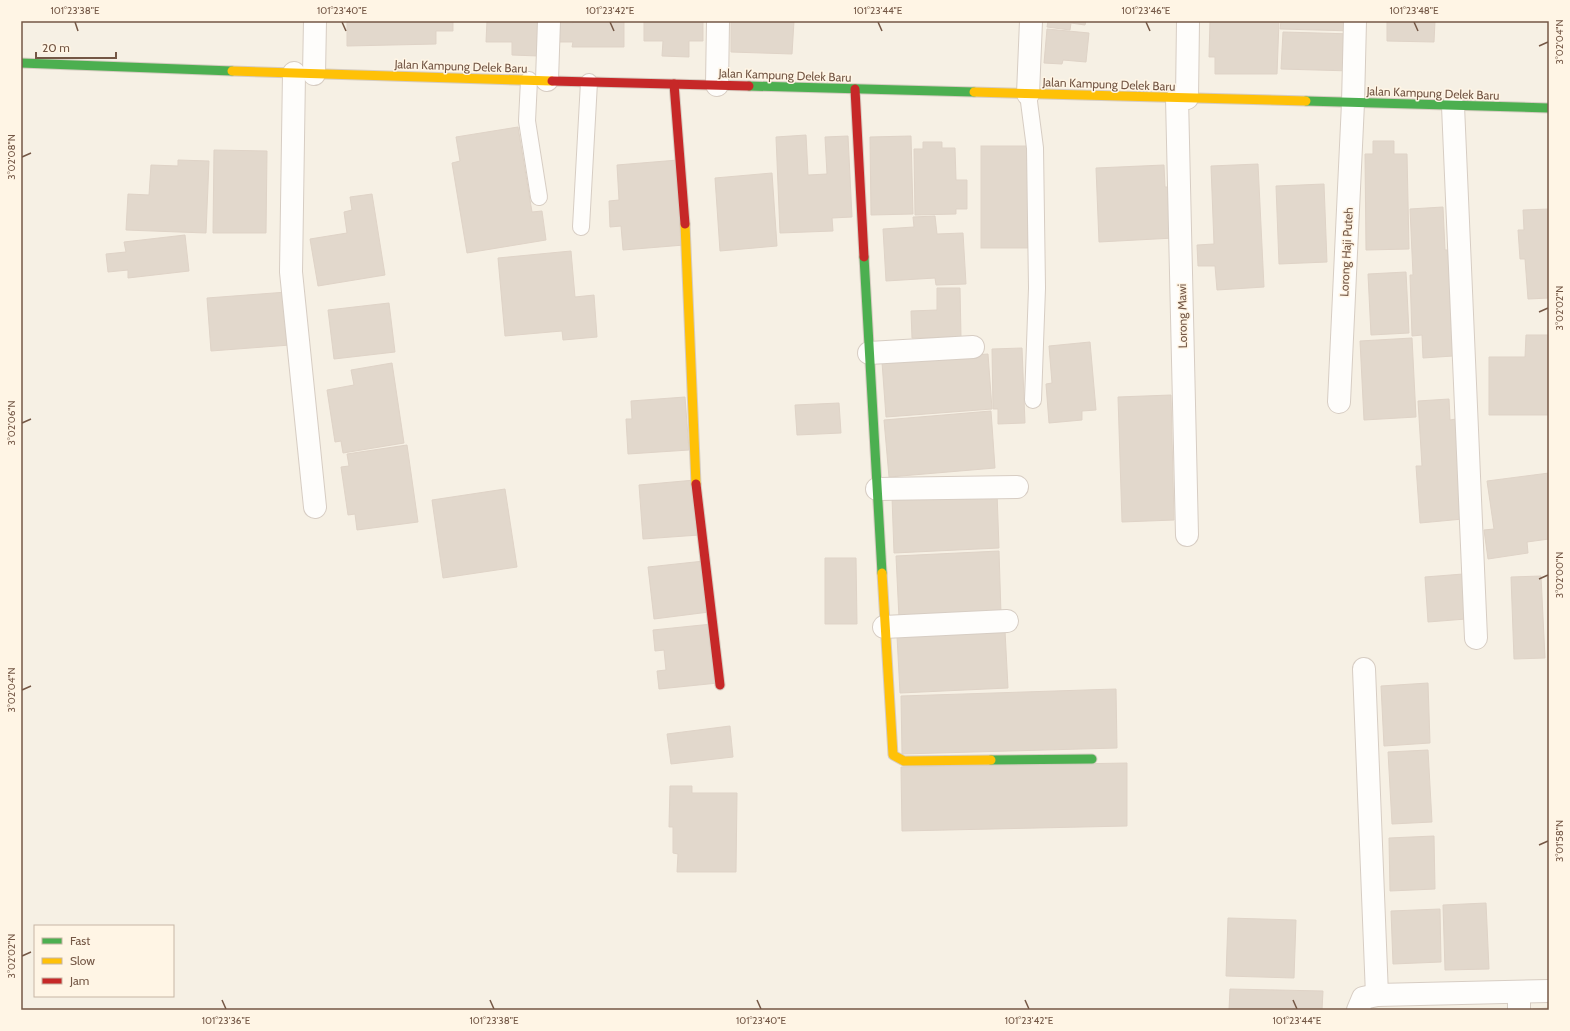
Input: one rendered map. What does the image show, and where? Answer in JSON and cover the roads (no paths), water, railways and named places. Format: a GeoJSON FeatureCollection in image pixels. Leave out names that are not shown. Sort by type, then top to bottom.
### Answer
{"type":"FeatureCollection","features":[{"type":"Feature","properties":{"kind":"street"},"geometry":{"type":"LineString","coordinates":[[315,21],[304,74],[291,272],[315,508]]}},
{"type":"Feature","properties":{"kind":"street"},"geometry":{"type":"LineString","coordinates":[[538,80],[549,21]]}},
{"type":"Feature","properties":{"kind":"street"},"geometry":{"type":"LineString","coordinates":[[717,85],[718,21]]}},
{"type":"Feature","properties":{"kind":"street"},"geometry":{"type":"LineString","coordinates":[[1028,94],[1031,21]]}},
{"type":"Feature","properties":{"kind":"street","name":"Lorong Mawi"},"geometry":{"type":"LineString","coordinates":[[1187,535],[1182,98],[1188,21]]}},
{"type":"Feature","properties":{"kind":"street","name":"Lorong Haji Puteh"},"geometry":{"type":"LineString","coordinates":[[1339,402],[1353,103],[1355,21]]}},
{"type":"Feature","properties":{"kind":"street","name":"Jalan Kampung Delek Baru"},"geometry":{"type":"LineString","coordinates":[[21,63],[304,74],[1549,108]]}},
{"type":"Feature","properties":{"kind":"street"},"geometry":{"type":"LineString","coordinates":[[674,84],[686,240],[696,481],[720,685]]}},
{"type":"Feature","properties":{"kind":"street"},"geometry":{"type":"LineString","coordinates":[[855,89],[884,627],[893,755],[904,761],[1092,759]]}},
{"type":"Feature","properties":{"kind":"street"},"geometry":{"type":"LineString","coordinates":[[1453,106],[1476,638]]}},
{"type":"Feature","properties":{"kind":"street"},"geometry":{"type":"LineString","coordinates":[[869,353],[973,347]]}},
{"type":"Feature","properties":{"kind":"street"},"geometry":{"type":"LineString","coordinates":[[877,489],[1017,487]]}},
{"type":"Feature","properties":{"kind":"street"},"geometry":{"type":"LineString","coordinates":[[884,627],[1008,621]]}},
{"type":"Feature","properties":{"kind":"street"},"geometry":{"type":"LineString","coordinates":[[1364,669],[1377,995]]}},
{"type":"Feature","properties":{"kind":"street"},"geometry":{"type":"LineString","coordinates":[[1358,1010],[1363,998],[1377,995],[1519,1001],[1549,991]]}},
{"type":"Feature","properties":{"kind":"lane"},"geometry":{"type":"LineString","coordinates":[[538,80],[527,121],[539,198]]}},
{"type":"Feature","properties":{"kind":"lane"},"geometry":{"type":"LineString","coordinates":[[582,227],[589,82]]}},
{"type":"Feature","properties":{"kind":"lane"},"geometry":{"type":"LineString","coordinates":[[1028,94],[1036,148],[1037,288],[1033,400]]}}]}
